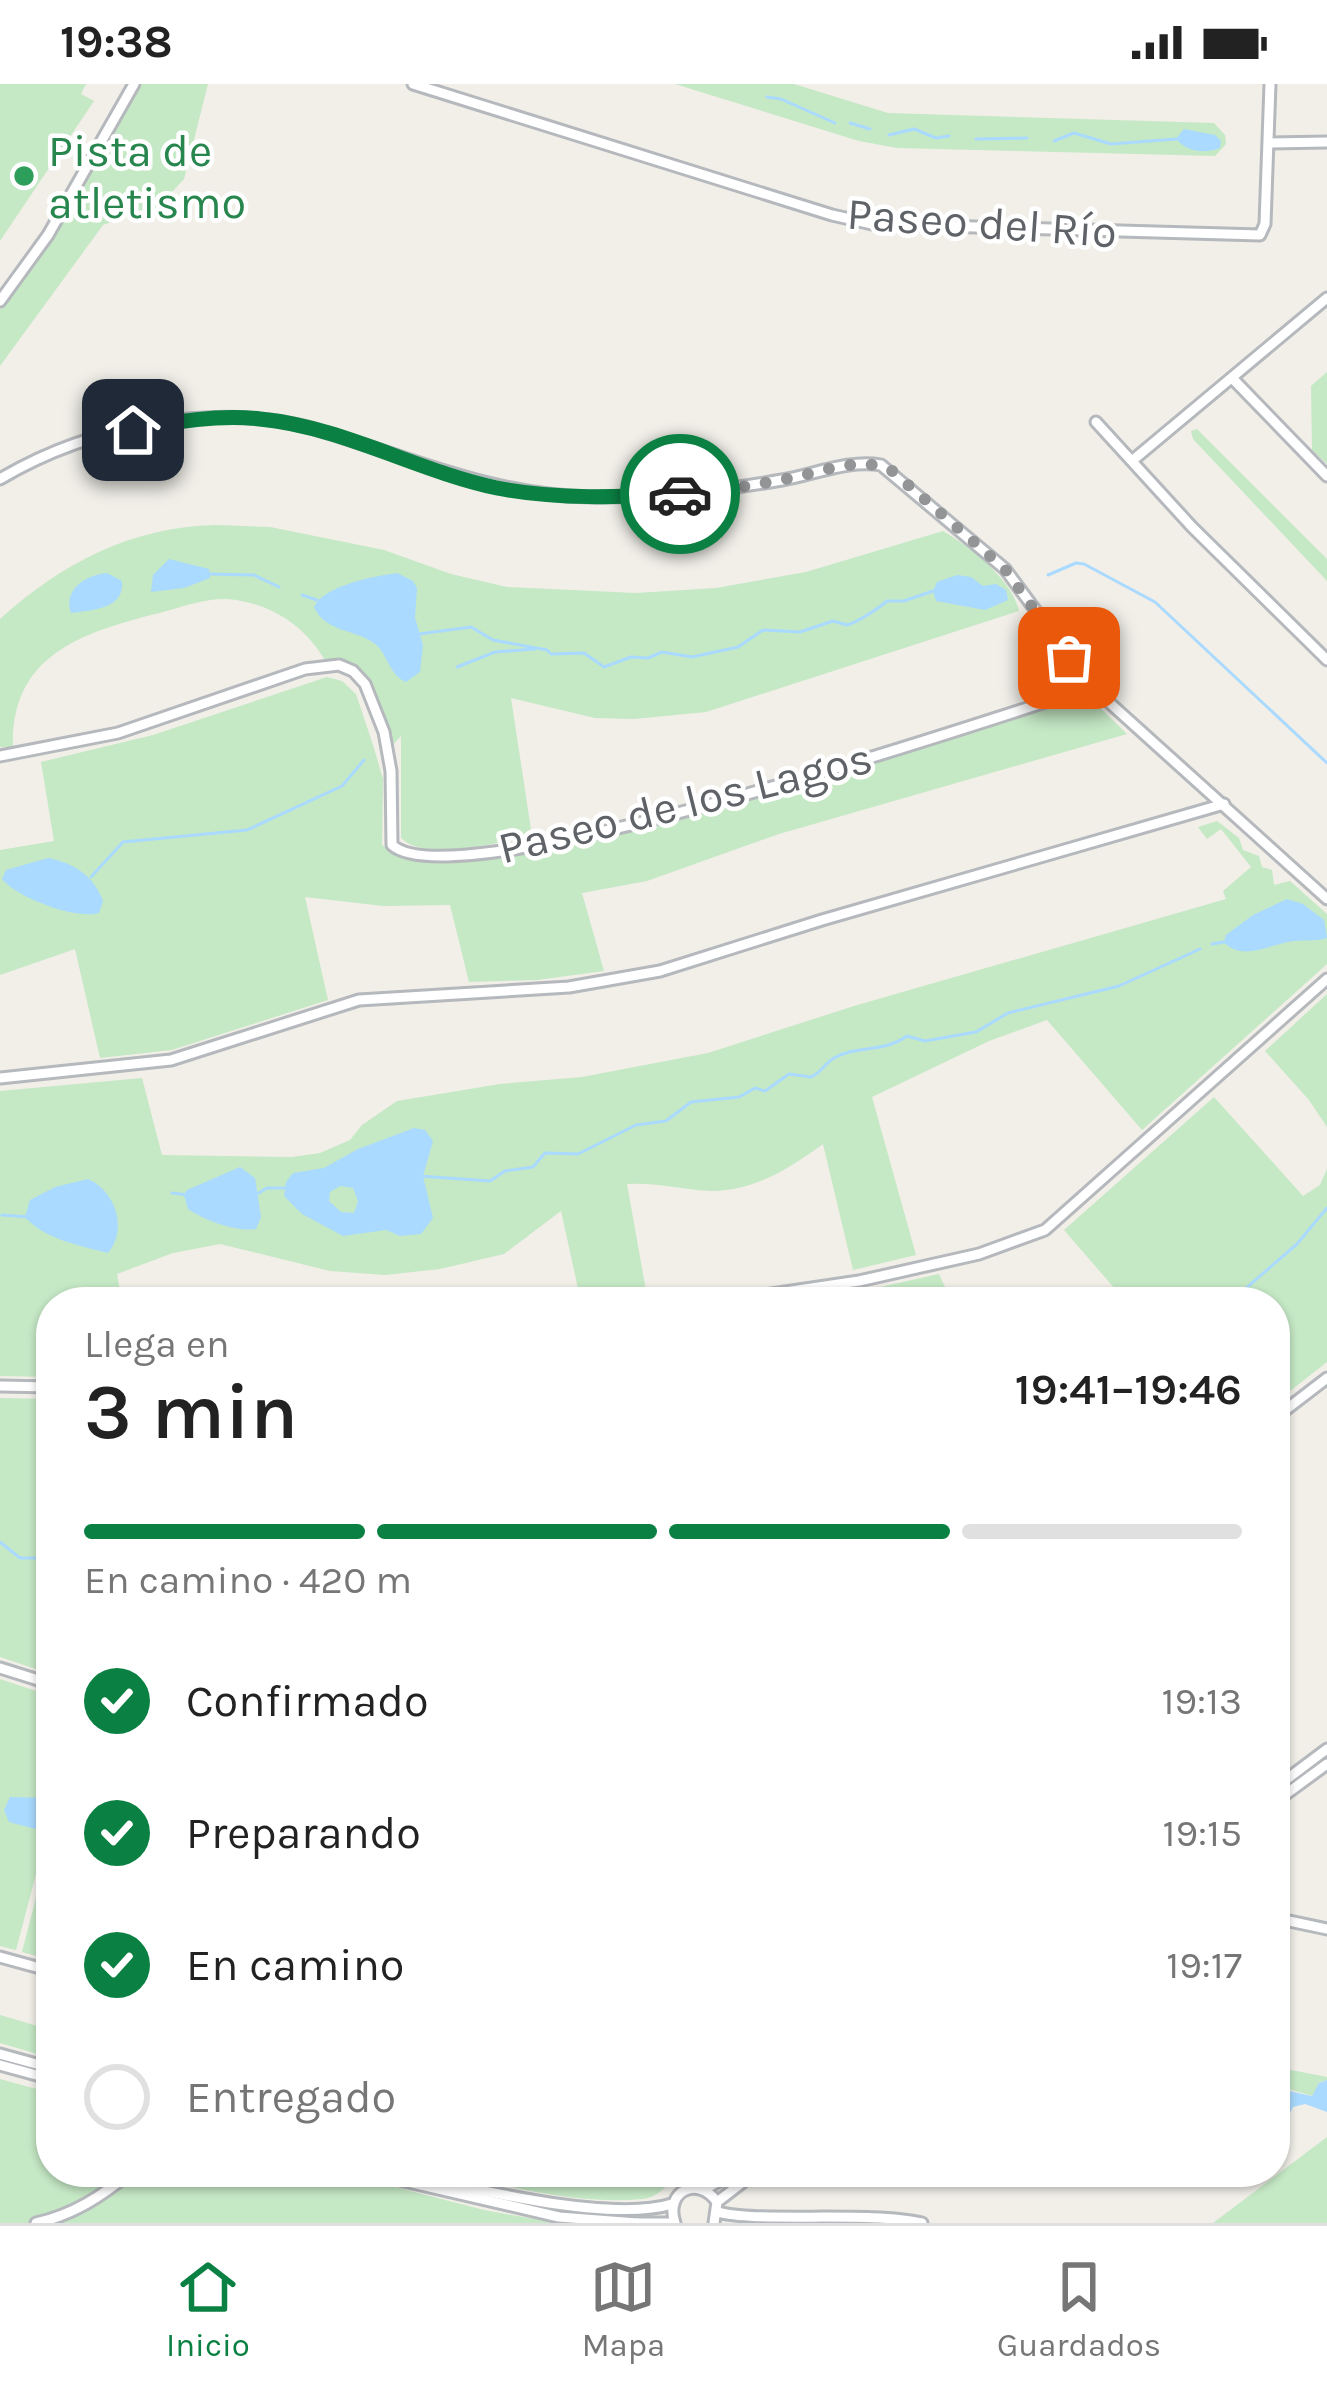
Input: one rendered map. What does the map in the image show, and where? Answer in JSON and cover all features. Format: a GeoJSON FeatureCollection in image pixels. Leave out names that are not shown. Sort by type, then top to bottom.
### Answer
{"type":"FeatureCollection","features":[{"type":"Feature","properties":{"kind":"street"},"geometry":{"type":"LineString","coordinates":[[0,301],[48,235],[134,84]]}},
{"type":"Feature","properties":{"kind":"street","name":"Paseo del Río"},"geometry":{"type":"LineString","coordinates":[[413,84],[832,215],[902,227],[1260,235],[1265,224],[1270,84]]}},
{"type":"Feature","properties":{"kind":"street"},"geometry":{"type":"LineString","coordinates":[[1269,143],[1327,142]]}},
{"type":"Feature","properties":{"kind":"street"},"geometry":{"type":"LineString","coordinates":[[1133,460],[1327,298]]}},
{"type":"Feature","properties":{"kind":"street"},"geometry":{"type":"LineString","coordinates":[[1232,379],[1327,476]]}},
{"type":"Feature","properties":{"kind":"street"},"geometry":{"type":"LineString","coordinates":[[0,479],[108,436],[176,422],[237,417],[316,429],[465,479],[546,494],[687,493],[871,463],[891,470],[1005,569],[1092,687],[1327,899]]}},
{"type":"Feature","properties":{"kind":"street"},"geometry":{"type":"LineString","coordinates":[[1096,422],[1192,527],[1327,660]]}},
{"type":"Feature","properties":{"kind":"street","name":"Paseo de los Lagos"},"geometry":{"type":"LineString","coordinates":[[0,756],[118,733],[305,669],[339,665],[353,670],[365,684],[384,732],[392,771],[392,845],[409,856],[451,858],[618,827],[782,784],[1092,687]]}},
{"type":"Feature","properties":{"kind":"street"},"geometry":{"type":"LineString","coordinates":[[0,1078],[171,1060],[359,1000],[568,987],[660,971],[1224,805]]}},
{"type":"Feature","properties":{"kind":"street"},"geometry":{"type":"LineString","coordinates":[[818,1287],[1000,1249],[1045,1231],[1327,980]]}},
{"type":"Feature","properties":{"kind":"street"},"geometry":{"type":"LineString","coordinates":[[1290,1406],[1327,1378]]}},
{"type":"Feature","properties":{"kind":"street"},"geometry":{"type":"LineString","coordinates":[[0,1386],[36,1387]]}},
{"type":"Feature","properties":{"kind":"street"},"geometry":{"type":"LineString","coordinates":[[0,1668],[36,1679]]}},
{"type":"Feature","properties":{"kind":"street"},"geometry":{"type":"LineString","coordinates":[[1290,1777],[1327,1749]]}},
{"type":"Feature","properties":{"kind":"street"},"geometry":{"type":"LineString","coordinates":[[1290,1791],[1327,1764]]}},
{"type":"Feature","properties":{"kind":"street"},"geometry":{"type":"LineString","coordinates":[[1290,1921],[1327,1929]]}},
{"type":"Feature","properties":{"kind":"street"},"geometry":{"type":"LineString","coordinates":[[0,1957],[36,1967]]}},
{"type":"Feature","properties":{"kind":"street"},"geometry":{"type":"LineString","coordinates":[[0,2054],[36,2064]]}},
{"type":"Feature","properties":{"kind":"street"},"geometry":{"type":"LineString","coordinates":[[0,2065],[36,2075]]}},
{"type":"Feature","properties":{"kind":"street"},"geometry":{"type":"LineString","coordinates":[[36,2223],[73,2211],[113,2187]]}},
{"type":"Feature","properties":{"kind":"street"},"geometry":{"type":"LineString","coordinates":[[429,2187],[560,2217],[637,2223],[673,2223],[672,2204]]}},
{"type":"Feature","properties":{"kind":"street"},"geometry":{"type":"LineString","coordinates":[[467,2187],[602,2211],[656,2211],[672,2204],[685,2188],[709,2187]]}},
{"type":"Feature","properties":{"kind":"street"},"geometry":{"type":"LineString","coordinates":[[717,2213],[742,2187]]}},
{"type":"Feature","properties":{"kind":"street"},"geometry":{"type":"LineString","coordinates":[[706,2189],[717,2213]]}},
{"type":"Feature","properties":{"kind":"street"},"geometry":{"type":"LineString","coordinates":[[717,2213],[743,2220],[880,2218],[922,2223]]}},
{"type":"Feature","properties":{"kind":"green space"},"geometry":{"type":"Polygon","coordinates":[[[0,84],[86,84],[81,94],[94,101],[0,241],[0,84]]]}},
{"type":"Feature","properties":{"kind":"green space"},"geometry":{"type":"Polygon","coordinates":[[[138,84],[208,84],[184,179],[160,205],[103,225],[0,366],[0,309],[51,242],[138,84]]]}},
{"type":"Feature","properties":{"kind":"green space"},"geometry":{"type":"Polygon","coordinates":[[[675,84],[794,84],[888,113],[1214,123],[1226,144],[1215,156],[897,148],[859,141],[675,84]]]}},
{"type":"Feature","properties":{"kind":"green space"},"geometry":{"type":"Polygon","coordinates":[[[1327,372],[1327,464],[1312,450],[1311,386],[1327,372]]]}},
{"type":"Feature","properties":{"kind":"green space"},"geometry":{"type":"Polygon","coordinates":[[[1197,429],[1327,559],[1327,581],[1193,439],[1191,431],[1197,429]]]}},
{"type":"Feature","properties":{"kind":"green space"},"geometry":{"type":"Polygon","coordinates":[[[216,525],[270,527],[384,550],[451,574],[507,587],[636,593],[716,588],[806,572],[943,531],[999,576],[1019,611],[706,712],[595,718],[511,698],[532,836],[464,848],[427,849],[401,838],[401,736],[391,747],[372,690],[354,670],[325,660],[288,620],[250,603],[218,599],[190,605],[108,628],[59,651],[25,688],[13,747],[0,747],[0,619],[48,581],[99,552],[155,533],[216,525]]]}},
{"type":"Feature","properties":{"kind":"green space"},"geometry":{"type":"Polygon","coordinates":[[[327,677],[342,681],[356,694],[373,745],[383,779],[382,845],[402,854],[444,861],[552,845],[1085,693],[1127,734],[779,834],[647,881],[582,893],[604,971],[469,982],[450,905],[383,906],[305,897],[328,1000],[172,1050],[100,1058],[75,949],[0,975],[0,850],[54,841],[41,762],[153,735],[327,677]]]}},
{"type":"Feature","properties":{"kind":"green space"},"geometry":{"type":"Polygon","coordinates":[[[1217,821],[1239,838],[1243,850],[1259,856],[1262,867],[1272,870],[1274,885],[1290,881],[1327,914],[1327,964],[1142,1130],[1047,1020],[989,1041],[872,1097],[916,1255],[853,1270],[823,1144],[784,1169],[742,1187],[712,1191],[627,1184],[645,1287],[578,1287],[561,1211],[504,1254],[440,1269],[385,1275],[330,1271],[220,1244],[173,1253],[117,1274],[119,1287],[36,1287],[36,1377],[0,1376],[0,1091],[142,1078],[162,1155],[292,1157],[320,1153],[350,1140],[362,1125],[397,1101],[500,1084],[582,1077],[708,1053],[1226,899],[1223,891],[1251,867],[1221,829],[1207,839],[1198,827],[1217,821]]]}},
{"type":"Feature","properties":{"kind":"green space"},"geometry":{"type":"Polygon","coordinates":[[[1327,994],[1327,1127],[1265,1051],[1327,994]]]}},
{"type":"Feature","properties":{"kind":"green space"},"geometry":{"type":"Polygon","coordinates":[[[1214,1097],[1303,1196],[1320,1185],[1327,1169],[1327,1362],[1290,1391],[1290,1287],[1113,1287],[1064,1230],[1214,1097]]]}},
{"type":"Feature","properties":{"kind":"green space"},"geometry":{"type":"Polygon","coordinates":[[[939,1274],[945,1287],[880,1287],[939,1274]]]}},
{"type":"Feature","properties":{"kind":"green space"},"geometry":{"type":"Polygon","coordinates":[[[0,1398],[36,1399],[36,1669],[0,1657],[0,1398]]]}},
{"type":"Feature","properties":{"kind":"green space"},"geometry":{"type":"Polygon","coordinates":[[[0,1679],[36,1691],[36,1874],[16,1950],[0,1946],[0,1679]]]}},
{"type":"Feature","properties":{"kind":"green space"},"geometry":{"type":"Polygon","coordinates":[[[36,1898],[36,1956],[22,1952],[36,1898]]]}},
{"type":"Feature","properties":{"kind":"green space"},"geometry":{"type":"Polygon","coordinates":[[[0,2015],[36,2026],[36,2054],[0,2043],[0,2015]]]}},
{"type":"Feature","properties":{"kind":"green space"},"geometry":{"type":"Polygon","coordinates":[[[1290,2070],[1327,2077],[1313,2096],[1290,2090],[1290,2070]]]}},
{"type":"Feature","properties":{"kind":"green space"},"geometry":{"type":"Polygon","coordinates":[[[0,2079],[36,2089],[36,2187],[395,2187],[557,2223],[0,2223],[0,2079]]]}},
{"type":"Feature","properties":{"kind":"green space"},"geometry":{"type":"Polygon","coordinates":[[[1327,2137],[1327,2223],[1213,2223],[1261,2187],[1290,2187],[1290,2165],[1327,2137]]]}},
{"type":"Feature","properties":{"kind":"green space"},"geometry":{"type":"Polygon","coordinates":[[[516,2187],[667,2187],[648,2198],[617,2200],[516,2187]]]}},
{"type":"Feature","properties":{"kind":"water"},"geometry":{"type":"Polygon","coordinates":[[[1184,129],[1215,135],[1220,148],[1186,147],[1176,139],[1184,129]]]}},
{"type":"Feature","properties":{"kind":"water"},"geometry":{"type":"Polygon","coordinates":[[[169,559],[209,569],[210,578],[184,588],[151,592],[153,575],[169,559]]]}},
{"type":"Feature","properties":{"kind":"water"},"geometry":{"type":"Polygon","coordinates":[[[107,573],[122,581],[113,603],[71,613],[73,590],[107,573]]]}},
{"type":"Feature","properties":{"kind":"water"},"geometry":{"type":"Polygon","coordinates":[[[397,573],[417,588],[415,618],[423,645],[420,672],[406,682],[374,643],[333,626],[314,607],[338,588],[397,573]]]}},
{"type":"Feature","properties":{"kind":"water"},"geometry":{"type":"Polygon","coordinates":[[[957,575],[971,577],[983,586],[996,584],[1006,590],[1008,600],[985,610],[936,601],[937,582],[957,575]]]}},
{"type":"Feature","properties":{"kind":"water"},"geometry":{"type":"Polygon","coordinates":[[[48,858],[88,878],[103,901],[99,913],[48,906],[2,879],[6,870],[48,858]]]}},
{"type":"Feature","properties":{"kind":"water"},"geometry":{"type":"Polygon","coordinates":[[[1287,899],[1324,920],[1327,938],[1246,951],[1224,942],[1226,935],[1253,915],[1287,899]]]}},
{"type":"Feature","properties":{"kind":"water"},"geometry":{"type":"Polygon","coordinates":[[[414,1128],[425,1130],[433,1141],[423,1176],[433,1218],[421,1234],[400,1236],[386,1230],[343,1236],[302,1214],[284,1196],[293,1173],[324,1168],[414,1128]],[[340,1186],[330,1192],[329,1201],[341,1212],[354,1213],[358,1201],[353,1188],[340,1186]]]}},
{"type":"Feature","properties":{"kind":"water"},"geometry":{"type":"Polygon","coordinates":[[[240,1167],[255,1178],[261,1217],[256,1229],[221,1225],[188,1209],[187,1190],[240,1167]]]}},
{"type":"Feature","properties":{"kind":"water"},"geometry":{"type":"Polygon","coordinates":[[[88,1179],[106,1192],[116,1212],[117,1233],[108,1253],[52,1236],[25,1217],[30,1200],[55,1187],[88,1179]]]}},
{"type":"Feature","properties":{"kind":"water"},"geometry":{"type":"Polygon","coordinates":[[[10,1797],[36,1798],[36,1829],[9,1822],[4,1810],[10,1797]]]}},
{"type":"Feature","properties":{"kind":"water"},"geometry":{"type":"Polygon","coordinates":[[[1327,2080],[1327,2112],[1305,2104],[1293,2107],[1290,2113],[1290,2091],[1312,2096],[1319,2083],[1327,2080]]]}},
{"type":"Feature","properties":{"kind":"waterway"},"geometry":{"type":"LineString","coordinates":[[767,97],[835,123]]}},
{"type":"Feature","properties":{"kind":"waterway"},"geometry":{"type":"LineString","coordinates":[[850,123],[870,129]]}},
{"type":"Feature","properties":{"kind":"waterway"},"geometry":{"type":"LineString","coordinates":[[889,135],[914,129],[936,138],[949,136]]}},
{"type":"Feature","properties":{"kind":"waterway"},"geometry":{"type":"LineString","coordinates":[[1054,141],[1074,133],[1111,144],[1176,139]]}},
{"type":"Feature","properties":{"kind":"waterway"},"geometry":{"type":"LineString","coordinates":[[976,139],[1027,138]]}},
{"type":"Feature","properties":{"kind":"waterway"},"geometry":{"type":"LineString","coordinates":[[1048,575],[1084,564],[1155,602],[1327,763]]}},
{"type":"Feature","properties":{"kind":"waterway"},"geometry":{"type":"LineString","coordinates":[[207,574],[254,575],[279,587]]}},
{"type":"Feature","properties":{"kind":"waterway"},"geometry":{"type":"LineString","coordinates":[[419,634],[471,627],[493,640],[551,654],[584,653],[604,667],[662,652],[692,657],[738,647],[763,630],[800,632],[833,621],[847,625],[887,601],[904,601],[933,591]]}},
{"type":"Feature","properties":{"kind":"waterway"},"geometry":{"type":"LineString","coordinates":[[302,595],[317,600]]}},
{"type":"Feature","properties":{"kind":"waterway"},"geometry":{"type":"LineString","coordinates":[[457,667],[495,652],[535,649]]}},
{"type":"Feature","properties":{"kind":"waterway"},"geometry":{"type":"LineString","coordinates":[[91,877],[123,842],[247,830],[342,786],[364,760]]}},
{"type":"Feature","properties":{"kind":"waterway"},"geometry":{"type":"LineString","coordinates":[[1212,944],[1224,942]]}},
{"type":"Feature","properties":{"kind":"waterway"},"geometry":{"type":"LineString","coordinates":[[419,1176],[490,1181],[505,1171],[533,1167],[545,1153],[578,1154],[636,1125],[666,1121],[691,1102],[739,1097],[755,1088],[765,1091],[789,1074],[811,1077],[843,1054],[889,1045],[907,1036],[925,1041],[976,1032],[1008,1013],[1119,986],[1200,949]]}},
{"type":"Feature","properties":{"kind":"waterway"},"geometry":{"type":"LineString","coordinates":[[257,1194],[267,1188],[287,1188]]}},
{"type":"Feature","properties":{"kind":"waterway"},"geometry":{"type":"LineString","coordinates":[[172,1193],[188,1195]]}},
{"type":"Feature","properties":{"kind":"waterway"},"geometry":{"type":"LineString","coordinates":[[1247,1287],[1297,1244],[1327,1208]]}},
{"type":"Feature","properties":{"kind":"waterway"},"geometry":{"type":"LineString","coordinates":[[2,1215],[29,1217]]}},
{"type":"Feature","properties":{"kind":"waterway"},"geometry":{"type":"LineString","coordinates":[[0,1542],[20,1558],[36,1558]]}},
{"type":"Feature","properties":{"kind":"way so far"},"geometry":{"type":"LineString","coordinates":[[680,494],[858,464],[881,465],[1005,569],[1069,658]]}},
{"type":"Feature","properties":{"kind":"place","name":"Pista de atletismo"},"geometry":{"type":"Point","coordinates":[24,176]}},
{"type":"Feature","properties":{"kind":"route"},"geometry":{"type":"LineString","coordinates":[[133,430],[210,418],[263,419],[316,429],[496,488],[591,496],[680,494]]}}]}
